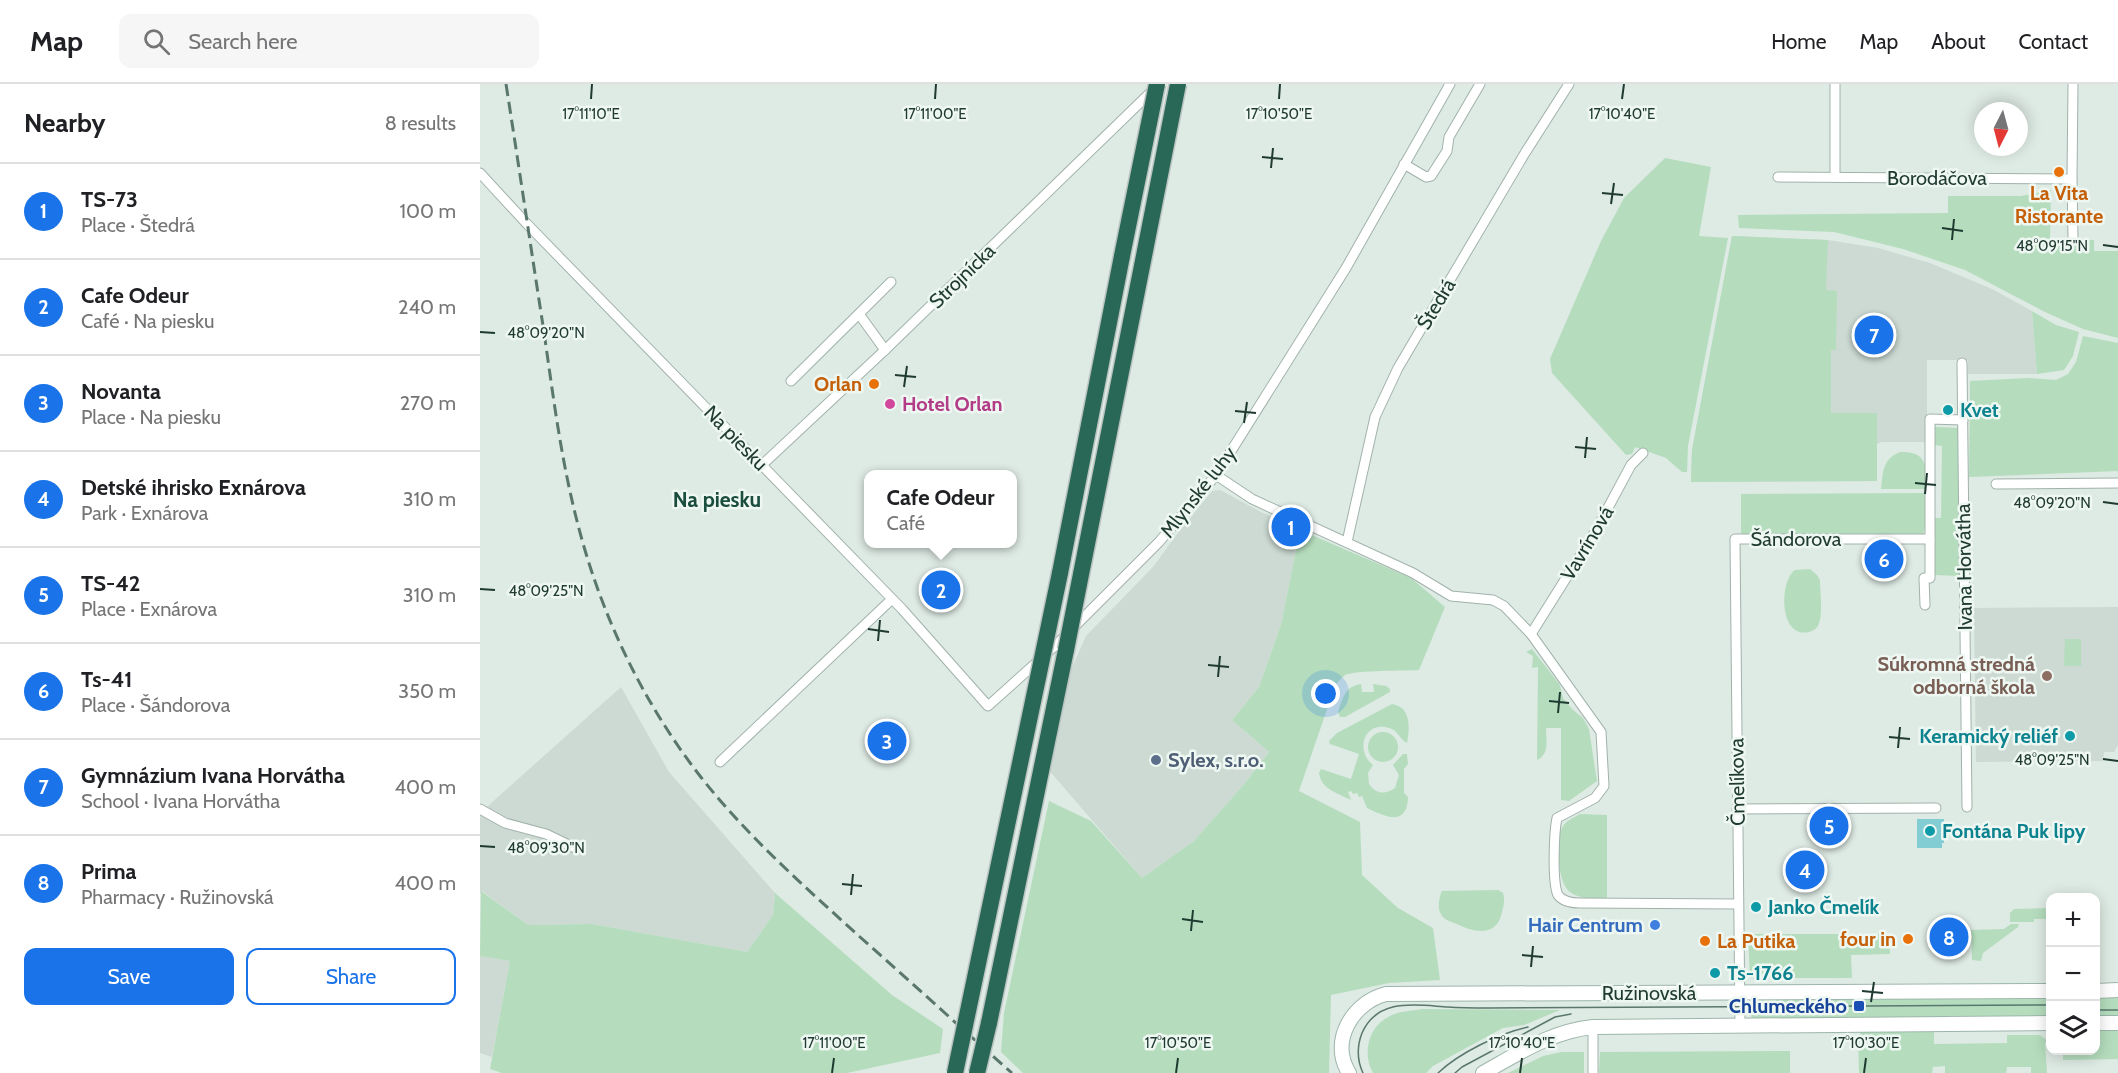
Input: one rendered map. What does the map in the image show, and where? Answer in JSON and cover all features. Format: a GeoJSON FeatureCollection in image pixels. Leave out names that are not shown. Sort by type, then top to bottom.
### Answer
{"type":"FeatureCollection","features":[{"type":"Feature","properties":{"kind":"highway"},"geometry":{"type":"LineString","coordinates":[[955,1073],[1062,562],[1158,84]]}},
{"type":"Feature","properties":{"kind":"highway"},"geometry":{"type":"LineString","coordinates":[[977,1073],[1066,650],[1178,84]]}},
{"type":"Feature","properties":{"kind":"highway"},"geometry":{"type":"LineString","coordinates":[[989,1023],[990,1073]]}},
{"type":"Feature","properties":{"kind":"street","name":"Strojnícka"},"geometry":{"type":"LineString","coordinates":[[762,465],[885,350],[1158,84]]}},
{"type":"Feature","properties":{"kind":"street","name":"Mlynské luhy"},"geometry":{"type":"LineString","coordinates":[[988,706],[1056,645],[1159,543],[1216,475],[1346,268],[1450,84]]}},
{"type":"Feature","properties":{"kind":"street"},"geometry":{"type":"LineString","coordinates":[[1404,164],[1426,177],[1431,176],[1447,151],[1449,137],[1480,84]]}},
{"type":"Feature","properties":{"kind":"street","name":"Štedrá"},"geometry":{"type":"LineString","coordinates":[[1347,542],[1375,417],[1398,368],[1525,153],[1569,84]]}},
{"type":"Feature","properties":{"kind":"street"},"geometry":{"type":"LineString","coordinates":[[1835,84],[1835,177]]}},
{"type":"Feature","properties":{"kind":"street"},"geometry":{"type":"LineString","coordinates":[[2073,84],[2073,238]]}},
{"type":"Feature","properties":{"kind":"street","name":"Na piesku"},"geometry":{"type":"LineString","coordinates":[[480,173],[892,599],[988,706]]}},
{"type":"Feature","properties":{"kind":"street","name":"Borodáčova"},"geometry":{"type":"LineString","coordinates":[[1778,177],[2072,179]]}},
{"type":"Feature","properties":{"kind":"street"},"geometry":{"type":"LineString","coordinates":[[791,381],[891,282]]}},
{"type":"Feature","properties":{"kind":"street"},"geometry":{"type":"LineString","coordinates":[[859,314],[885,350]]}},
{"type":"Feature","properties":{"kind":"street","name":"Ivana Horvátha"},"geometry":{"type":"LineString","coordinates":[[1962,363],[1966,807]]}},
{"type":"Feature","properties":{"kind":"street"},"geometry":{"type":"LineString","coordinates":[[1924,605],[1924,578],[1930,578],[1930,419],[1963,420]]}},
{"type":"Feature","properties":{"kind":"street","name":"Vavrínová"},"geometry":{"type":"LineString","coordinates":[[1531,634],[1595,532],[1631,465],[1643,453]]}},
{"type":"Feature","properties":{"kind":"street"},"geometry":{"type":"LineString","coordinates":[[1216,475],[1263,505],[1413,573],[1451,596],[1493,600],[1504,606],[1531,634],[1601,732],[1604,786],[1595,798],[1557,818],[1554,827],[1555,881],[1558,895],[1564,901],[1572,903],[1738,904]]}},
{"type":"Feature","properties":{"kind":"street"},"geometry":{"type":"LineString","coordinates":[[1996,484],[2118,483]]}},
{"type":"Feature","properties":{"kind":"street","name":"Šándorova"},"geometry":{"type":"LineString","coordinates":[[1735,539],[1930,538]]}},
{"type":"Feature","properties":{"kind":"street","name":"Čmelíkova"},"geometry":{"type":"LineString","coordinates":[[1735,539],[1740,1024]]}},
{"type":"Feature","properties":{"kind":"street"},"geometry":{"type":"LineString","coordinates":[[720,762],[892,599]]}},
{"type":"Feature","properties":{"kind":"street"},"geometry":{"type":"LineString","coordinates":[[1737,809],[1936,808]]}},
{"type":"Feature","properties":{"kind":"street"},"geometry":{"type":"LineString","coordinates":[[480,809],[505,823],[546,834],[577,849]]}},
{"type":"Feature","properties":{"kind":"street"},"geometry":{"type":"LineString","coordinates":[[2100,991],[2118,990]]}},
{"type":"Feature","properties":{"kind":"street","name":"Ružinovská"},"geometry":{"type":"LineString","coordinates":[[1349,1073],[1343,1064],[1341,1051],[1348,1024],[1361,1006],[1375,997],[1386,994],[2046,991]]}},
{"type":"Feature","properties":{"kind":"street","name":"Ružinovská"},"geometry":{"type":"LineString","coordinates":[[1483,1073],[1554,1035],[1593,1027],[2046,1023]]}},
{"type":"Feature","properties":{"kind":"street"},"geometry":{"type":"LineString","coordinates":[[2100,1023],[2118,1023]]}},
{"type":"Feature","properties":{"kind":"street"},"geometry":{"type":"LineString","coordinates":[[1593,1027],[1593,1073]]}},
{"type":"Feature","properties":{"kind":"shaded area"},"geometry":{"type":"Polygon","coordinates":[[[1732,236],[1828,240],[1878,248],[1930,263],[1992,289],[2032,311],[2037,374],[1968,374],[1968,360],[1927,360],[1927,442],[1881,442],[1877,444],[1877,481],[1691,482],[1692,450],[1732,236]]]}},
{"type":"Feature","properties":{"kind":"shaded area"},"geometry":{"type":"Polygon","coordinates":[[[1220,490],[1300,530],[1281,625],[1259,687],[1232,720],[1269,752],[1194,841],[1142,878],[1047,768],[1062,690],[1086,636],[1153,567],[1212,491],[1220,490]]]}},
{"type":"Feature","properties":{"kind":"shaded area","name":"Súkromná stredná odborná škola"},"geometry":{"type":"Polygon","coordinates":[[[2118,607],[2118,745],[2114,752],[2104,752],[2103,761],[1976,762],[1974,608],[2118,607]]]}},
{"type":"Feature","properties":{"kind":"shaded area"},"geometry":{"type":"Polygon","coordinates":[[[621,687],[669,772],[775,893],[773,915],[747,952],[592,924],[528,925],[482,891],[480,894],[480,813],[621,687]]]}},
{"type":"Feature","properties":{"kind":"shaded area"},"geometry":{"type":"Polygon","coordinates":[[[480,956],[510,961],[492,1057],[480,1053],[480,956]]]}},
{"type":"Feature","properties":{"kind":"green space"},"geometry":{"type":"Polygon","coordinates":[[[1665,158],[1711,167],[1699,236],[1728,238],[1688,446],[1687,472],[1682,472],[1666,458],[1635,447],[1632,454],[1626,455],[1552,373],[1550,359],[1601,241],[1624,198],[1665,158]]]}},
{"type":"Feature","properties":{"kind":"green space"},"geometry":{"type":"Polygon","coordinates":[[[2051,190],[2050,240],[2094,240],[2094,251],[2118,251],[2118,338],[2083,329],[1965,270],[1903,249],[1834,232],[1739,228],[1738,215],[1948,213],[1948,196],[2021,196],[2051,190]]]}},
{"type":"Feature","properties":{"kind":"green space"},"geometry":{"type":"Polygon","coordinates":[[[1732,236],[1828,240],[1826,290],[1837,291],[1836,350],[1831,350],[1831,413],[1877,413],[1877,481],[1691,482],[1692,450],[1732,236]]]}},
{"type":"Feature","properties":{"kind":"green space"},"geometry":{"type":"Polygon","coordinates":[[[2032,311],[2056,325],[2079,332],[2073,356],[2064,370],[2037,374],[2032,311]]]}},
{"type":"Feature","properties":{"kind":"green space"},"geometry":{"type":"Polygon","coordinates":[[[2083,336],[2118,343],[2118,471],[1969,477],[1970,381],[2028,378],[2056,380],[2068,374],[2076,362],[2083,336]]]}},
{"type":"Feature","properties":{"kind":"green space"},"geometry":{"type":"Polygon","coordinates":[[[1935,427],[1959,428],[1959,576],[1935,575],[1935,518],[1941,518],[1942,446],[1934,445],[1935,427]]]}},
{"type":"Feature","properties":{"kind":"green space"},"geometry":{"type":"Polygon","coordinates":[[[1900,452],[1909,452],[1921,457],[1925,467],[1927,489],[1881,489],[1883,472],[1887,463],[1890,458],[1900,452]]]}},
{"type":"Feature","properties":{"kind":"green space"},"geometry":{"type":"Polygon","coordinates":[[[1927,493],[1927,518],[1923,535],[1741,536],[1741,494],[1927,493]]]}},
{"type":"Feature","properties":{"kind":"green space"},"geometry":{"type":"Polygon","coordinates":[[[1300,530],[1411,578],[1445,607],[1419,670],[1351,673],[1345,675],[1337,683],[1299,791],[1360,822],[1362,875],[1398,908],[1433,928],[1440,980],[1389,983],[1331,995],[1329,1073],[1023,1073],[1001,1052],[1004,1013],[1049,801],[1091,821],[1142,878],[1194,841],[1269,752],[1232,720],[1259,687],[1281,625],[1300,530]]]}},
{"type":"Feature","properties":{"kind":"green space"},"geometry":{"type":"Polygon","coordinates":[[[1810,569],[1820,580],[1820,619],[1814,630],[1799,632],[1792,627],[1787,618],[1784,596],[1786,585],[1795,570],[1810,569]]]}},
{"type":"Feature","properties":{"kind":"green space"},"geometry":{"type":"Polygon","coordinates":[[[2065,639],[2081,639],[2081,666],[2064,666],[2065,639]]]}},
{"type":"Feature","properties":{"kind":"green space"},"geometry":{"type":"Polygon","coordinates":[[[1532,649],[1560,685],[1563,698],[1583,718],[1589,729],[1597,781],[1569,801],[1561,800],[1561,728],[1546,728],[1546,750],[1537,760],[1538,667],[1532,668],[1533,656],[1526,652],[1532,649]]]}},
{"type":"Feature","properties":{"kind":"green space"},"geometry":{"type":"Polygon","coordinates":[[[1361,684],[1362,692],[1374,692],[1373,684],[1386,686],[1390,692],[1345,717],[1340,717],[1338,712],[1345,694],[1351,687],[1361,684]]]}},
{"type":"Feature","properties":{"kind":"green space"},"geometry":{"type":"Polygon","coordinates":[[[1392,704],[1406,713],[1409,724],[1407,743],[1392,729],[1381,727],[1368,732],[1363,745],[1367,759],[1373,765],[1368,773],[1369,784],[1381,792],[1388,792],[1395,788],[1399,775],[1393,765],[1403,754],[1407,754],[1408,764],[1404,769],[1404,793],[1408,797],[1407,807],[1404,813],[1393,817],[1367,808],[1362,796],[1359,797],[1357,793],[1348,792],[1351,800],[1330,790],[1323,783],[1319,773],[1321,769],[1351,779],[1359,754],[1330,744],[1329,741],[1337,733],[1392,704]]]}},
{"type":"Feature","properties":{"kind":"green space"},"geometry":{"type":"Polygon","coordinates":[[[1383,732],[1394,736],[1398,747],[1394,758],[1383,762],[1372,758],[1368,747],[1372,736],[1383,732]]]}},
{"type":"Feature","properties":{"kind":"green space"},"geometry":{"type":"Polygon","coordinates":[[[1580,814],[1607,815],[1607,899],[1574,895],[1562,880],[1558,852],[1560,834],[1565,823],[1580,814]]]}},
{"type":"Feature","properties":{"kind":"green space"},"geometry":{"type":"Polygon","coordinates":[[[1498,890],[1503,893],[1503,907],[1499,920],[1490,929],[1478,931],[1464,927],[1446,919],[1440,912],[1439,903],[1442,891],[1498,890]]]}},
{"type":"Feature","properties":{"kind":"green space"},"geometry":{"type":"Polygon","coordinates":[[[481,891],[528,925],[592,924],[747,952],[773,915],[775,893],[892,995],[943,1029],[940,1053],[847,1073],[502,1073],[490,1069],[510,961],[480,956],[481,891]]]}},
{"type":"Feature","properties":{"kind":"green space"},"geometry":{"type":"Polygon","coordinates":[[[2046,908],[2046,919],[2034,919],[2034,922],[2010,922],[2010,913],[2014,909],[2046,908]]]}},
{"type":"Feature","properties":{"kind":"green space"},"geometry":{"type":"Polygon","coordinates":[[[2011,924],[2019,924],[1983,953],[1981,961],[1972,960],[1971,930],[2004,929],[2011,924]]]}},
{"type":"Feature","properties":{"kind":"green space"},"geometry":{"type":"Polygon","coordinates":[[[1748,934],[1889,934],[1890,954],[1851,955],[1852,978],[1750,978],[1748,934]]]}},
{"type":"Feature","properties":{"kind":"green space"},"geometry":{"type":"Polygon","coordinates":[[[2046,997],[2046,1017],[1754,1019],[1747,1013],[1747,1005],[1755,999],[2046,997]]]}},
{"type":"Feature","properties":{"kind":"green space"},"geometry":{"type":"Polygon","coordinates":[[[2100,997],[2118,997],[2118,1017],[2100,1017],[2100,997]]]}},
{"type":"Feature","properties":{"kind":"green space"},"geometry":{"type":"Polygon","coordinates":[[[1422,1009],[1560,1010],[1524,1025],[1503,1028],[1433,1066],[1426,1073],[1373,1073],[1368,1049],[1372,1033],[1377,1026],[1394,1014],[1422,1009]]]}},
{"type":"Feature","properties":{"kind":"green space"},"geometry":{"type":"Polygon","coordinates":[[[2100,1028],[2118,1028],[2118,1059],[2063,1060],[2063,1055],[2100,1055],[2100,1028]]]}},
{"type":"Feature","properties":{"kind":"green space"},"geometry":{"type":"Polygon","coordinates":[[[1934,1029],[1934,1044],[2007,1043],[2007,1035],[2040,1035],[2046,1040],[2047,1073],[2031,1073],[2031,1067],[2007,1067],[2006,1073],[1945,1073],[1945,1066],[1933,1067],[1932,1073],[1859,1073],[1858,1038],[1862,1030],[1934,1029]]]}},
{"type":"Feature","properties":{"kind":"green space"},"geometry":{"type":"Polygon","coordinates":[[[1790,1051],[1790,1073],[1599,1073],[1600,1052],[1790,1051]]]}},
{"type":"Feature","properties":{"kind":"green space"},"geometry":{"type":"Polygon","coordinates":[[[1562,1052],[1584,1052],[1584,1073],[1508,1073],[1543,1056],[1562,1052]]]}},
{"type":"Feature","properties":{"kind":"water","name":"Fontána Puk lipy"},"geometry":{"type":"Polygon","coordinates":[[[1917,819],[1944,819],[1942,848],[1917,848],[1917,819]]]}},
{"type":"Feature","properties":{"kind":"tram line"},"geometry":{"type":"LineString","coordinates":[[1363,1073],[1358,1053],[1362,1033],[1369,1021],[1378,1013],[1399,1006],[1489,1008],[2046,1005]]}},
{"type":"Feature","properties":{"kind":"tram line"},"geometry":{"type":"LineString","coordinates":[[2100,1010],[2118,1010]]}},
{"type":"Feature","properties":{"kind":"tram line"},"geometry":{"type":"LineString","coordinates":[[1455,1073],[1462,1067],[1555,1017],[1571,1014]]}},
{"type":"Feature","properties":{"kind":"tram line"},"geometry":{"type":"LineString","coordinates":[[1438,1073],[1457,1058],[1480,1045],[1528,1027]]}},
{"type":"Feature","properties":{"kind":"railway"},"geometry":{"type":"LineString","coordinates":[[506,84],[566,474],[577,521],[598,589],[625,655],[679,747],[700,776],[737,819],[818,899],[1012,1073]]}},
{"type":"Feature","properties":{"kind":"place","name":"La Vita Ristorante"},"geometry":{"type":"Point","coordinates":[2059,172]}},
{"type":"Feature","properties":{"kind":"place","name":"Gymnázium Ivana Horvátha"},"geometry":{"type":"Point","coordinates":[1874,335]}},
{"type":"Feature","properties":{"kind":"place","name":"Orlan"},"geometry":{"type":"Point","coordinates":[874,384]}},
{"type":"Feature","properties":{"kind":"place","name":"Hotel Orlan"},"geometry":{"type":"Point","coordinates":[890,404]}},
{"type":"Feature","properties":{"kind":"place","name":"Kvet"},"geometry":{"type":"Point","coordinates":[1948,410]}},
{"type":"Feature","properties":{"kind":"place","name":"TS-73"},"geometry":{"type":"Point","coordinates":[1291,527]}},
{"type":"Feature","properties":{"kind":"place","name":"Ts-41"},"geometry":{"type":"Point","coordinates":[1884,559]}},
{"type":"Feature","properties":{"kind":"place","name":"Cafe Odeur"},"geometry":{"type":"Point","coordinates":[941,590]}},
{"type":"Feature","properties":{"kind":"place","name":"Súkromná stredná odborná škola"},"geometry":{"type":"Point","coordinates":[2047,676]}},
{"type":"Feature","properties":{"kind":"place","name":"Keramický reliéf"},"geometry":{"type":"Point","coordinates":[2070,736]}},
{"type":"Feature","properties":{"kind":"place","name":"Novanta"},"geometry":{"type":"Point","coordinates":[887,741]}},
{"type":"Feature","properties":{"kind":"place","name":"Sylex, s.r.o."},"geometry":{"type":"Point","coordinates":[1156,760]}},
{"type":"Feature","properties":{"kind":"place","name":"TS-42"},"geometry":{"type":"Point","coordinates":[1829,826]}},
{"type":"Feature","properties":{"kind":"place","name":"Fontána Puk lipy"},"geometry":{"type":"Point","coordinates":[1930,831]}},
{"type":"Feature","properties":{"kind":"place","name":"Detské ihrisko Exnárova"},"geometry":{"type":"Point","coordinates":[1805,870]}},
{"type":"Feature","properties":{"kind":"place","name":"Janko Čmelík"},"geometry":{"type":"Point","coordinates":[1756,907]}},
{"type":"Feature","properties":{"kind":"place","name":"Hair Centrum"},"geometry":{"type":"Point","coordinates":[1655,925]}},
{"type":"Feature","properties":{"kind":"place","name":"Prima"},"geometry":{"type":"Point","coordinates":[1949,937]}},
{"type":"Feature","properties":{"kind":"place","name":"four in"},"geometry":{"type":"Point","coordinates":[1908,939]}},
{"type":"Feature","properties":{"kind":"place","name":"La Putika"},"geometry":{"type":"Point","coordinates":[1705,941]}},
{"type":"Feature","properties":{"kind":"place","name":"Ts-1766"},"geometry":{"type":"Point","coordinates":[1715,973]}},
{"type":"Feature","properties":{"kind":"place","name":"Chlumeckého"},"geometry":{"type":"Point","coordinates":[1859,1006]}},
{"type":"Feature","properties":{"kind":"district","name":"Na piesku"},"geometry":{"type":"Point","coordinates":[717,500]}}]}
